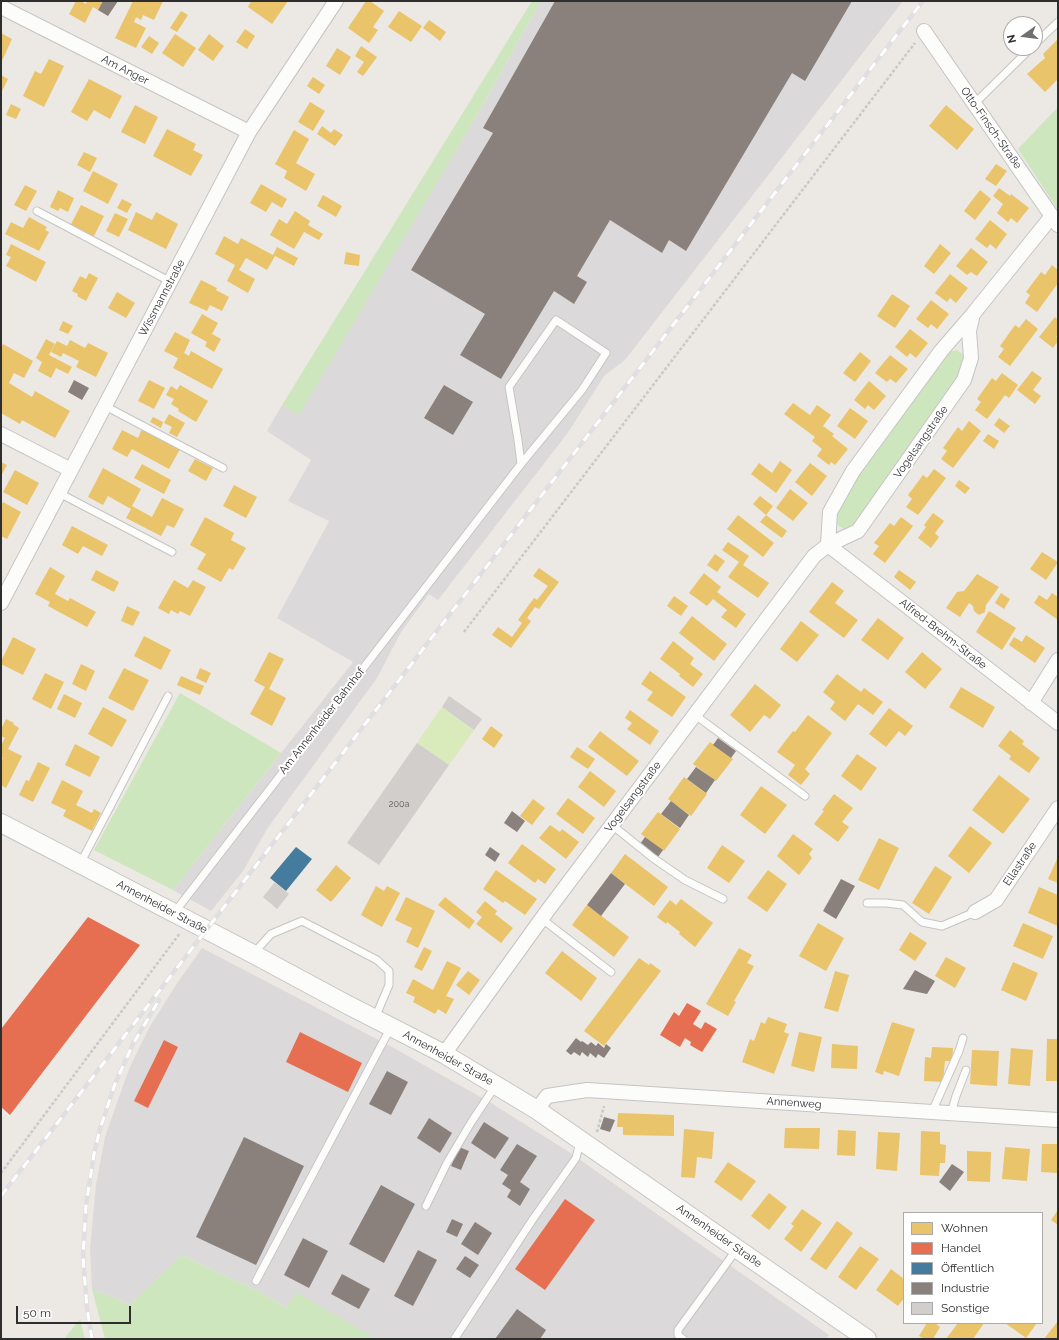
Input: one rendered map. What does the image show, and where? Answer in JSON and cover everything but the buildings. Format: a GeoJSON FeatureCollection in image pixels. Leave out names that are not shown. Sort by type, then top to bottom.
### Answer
{"type":"FeatureCollection","features":[{"type":"Feature","properties":{"kind":"street","name":"Wissmannstraße"},"geometry":{"type":"LineString","coordinates":[[1,603],[249,132],[336,1]]}},
{"type":"Feature","properties":{"kind":"street","name":"Am Anger"},"geometry":{"type":"LineString","coordinates":[[1,7],[249,132]]}},
{"type":"Feature","properties":{"kind":"street","name":"Otto-Finsch-Straße"},"geometry":{"type":"LineString","coordinates":[[924,31],[1055,220]]}},
{"type":"Feature","properties":{"kind":"street","name":"Vogelsangstraße"},"geometry":{"type":"LineString","coordinates":[[828,545],[830,512],[853,471],[941,351],[1055,220]]}},
{"type":"Feature","properties":{"kind":"street","name":"Vogelsangstraße"},"geometry":{"type":"LineString","coordinates":[[444,1054],[542,919],[814,556],[828,545],[858,531],[964,380],[971,358],[969,331],[973,314]]}},
{"type":"Feature","properties":{"kind":"street"},"geometry":{"type":"LineString","coordinates":[[1,434],[71,470]]}},
{"type":"Feature","properties":{"kind":"street","name":"Alfred-Brehm-Straße"},"geometry":{"type":"LineString","coordinates":[[828,545],[1030,703],[1058,723]]}},
{"type":"Feature","properties":{"kind":"street"},"geometry":{"type":"LineString","coordinates":[[1030,703],[1058,660]]}},
{"type":"Feature","properties":{"kind":"street","name":"Ellastraße"},"geometry":{"type":"LineString","coordinates":[[975,912],[996,900],[1058,808]]}},
{"type":"Feature","properties":{"kind":"street","name":"Annenheider Straße"},"geometry":{"type":"LineString","coordinates":[[1,823],[444,1054],[537,1110],[867,1339]]}},
{"type":"Feature","properties":{"kind":"street","name":"Annenweg"},"geometry":{"type":"LineString","coordinates":[[537,1110],[547,1096],[587,1090],[1058,1120]]}},
{"type":"Feature","properties":{"kind":"lane"},"geometry":{"type":"LineString","coordinates":[[1043,36],[1058,22]]}},
{"type":"Feature","properties":{"kind":"lane"},"geometry":{"type":"LineString","coordinates":[[974,104],[1023,56]]}},
{"type":"Feature","properties":{"kind":"lane"},"geometry":{"type":"LineString","coordinates":[[37,211],[170,282]]}},
{"type":"Feature","properties":{"kind":"lane","name":"Am Annenheider Bahnhof"},"geometry":{"type":"LineString","coordinates":[[181,917],[469,530],[582,390],[606,353],[556,320],[509,387],[521,464]]}},
{"type":"Feature","properties":{"kind":"lane"},"geometry":{"type":"LineString","coordinates":[[105,406],[222,468]]}},
{"type":"Feature","properties":{"kind":"lane"},"geometry":{"type":"LineString","coordinates":[[59,493],[172,552]]}},
{"type":"Feature","properties":{"kind":"lane"},"geometry":{"type":"LineString","coordinates":[[80,864],[168,696]]}},
{"type":"Feature","properties":{"kind":"lane"},"geometry":{"type":"LineString","coordinates":[[694,715],[805,796]]}},
{"type":"Feature","properties":{"kind":"lane"},"geometry":{"type":"LineString","coordinates":[[612,825],[653,858],[685,880],[723,898]]}},
{"type":"Feature","properties":{"kind":"lane"},"geometry":{"type":"LineString","coordinates":[[867,903],[903,905],[922,922],[942,926],[975,912]]}},
{"type":"Feature","properties":{"kind":"lane"},"geometry":{"type":"LineString","coordinates":[[542,919],[611,972]]}},
{"type":"Feature","properties":{"kind":"lane"},"geometry":{"type":"LineString","coordinates":[[253,954],[271,934],[302,921],[377,960],[389,971],[389,985],[383,1023],[256,1281]]}},
{"type":"Feature","properties":{"kind":"lane"},"geometry":{"type":"LineString","coordinates":[[932,1112],[959,1051],[963,1038]]}},
{"type":"Feature","properties":{"kind":"lane"},"geometry":{"type":"LineString","coordinates":[[951,1113],[966,1070]]}},
{"type":"Feature","properties":{"kind":"lane"},"geometry":{"type":"LineString","coordinates":[[426,1206],[447,1163],[496,1085]]}},
{"type":"Feature","properties":{"kind":"lane"},"geometry":{"type":"LineString","coordinates":[[455,1338],[533,1219],[576,1158],[584,1143]]}},
{"type":"Feature","properties":{"kind":"lane"},"geometry":{"type":"LineString","coordinates":[[683,1339],[678,1335],[678,1330],[737,1248]]}},
{"type":"Feature","properties":{"kind":"path"},"geometry":{"type":"LineString","coordinates":[[464,632],[924,31]]}},
{"type":"Feature","properties":{"kind":"path"},"geometry":{"type":"LineString","coordinates":[[1,1173],[181,917]]}},
{"type":"Feature","properties":{"kind":"path"},"geometry":{"type":"LineString","coordinates":[[584,1143],[598,1130],[607,1091]]}},
{"type":"Feature","properties":{"kind":"shaded area"},"geometry":{"type":"Polygon","coordinates":[[[541,1],[903,1],[625,360],[604,376],[567,434],[438,600],[429,594],[401,632],[377,678],[267,829],[243,871],[211,911],[173,890],[353,662],[277,618],[329,521],[288,501],[311,460],[267,431],[282,405],[299,414],[476,117],[541,1]]]}},
{"type":"Feature","properties":{"kind":"shaded area"},"geometry":{"type":"Polygon","coordinates":[[[202,948],[392,1047],[491,1103],[566,1150],[829,1335],[826,1339],[376,1339],[296,1293],[286,1308],[260,1292],[181,1255],[130,1305],[92,1289],[90,1248],[96,1185],[105,1137],[129,1069],[149,1028],[176,985],[202,948]]]}},
{"type":"Feature","properties":{"kind":"green space"},"geometry":{"type":"Polygon","coordinates":[[[532,1],[541,1],[476,117],[299,415],[282,405],[532,1]]]}},
{"type":"Feature","properties":{"kind":"green space"},"geometry":{"type":"Polygon","coordinates":[[[1058,107],[1058,210],[1018,149],[1058,107]]]}},
{"type":"Feature","properties":{"kind":"green space"},"geometry":{"type":"Polygon","coordinates":[[[957,350],[964,355],[966,364],[955,385],[854,527],[847,531],[839,526],[836,521],[838,512],[867,461],[948,352],[957,350]]]}},
{"type":"Feature","properties":{"kind":"green space"},"geometry":{"type":"Polygon","coordinates":[[[180,693],[281,753],[173,890],[94,850],[180,693]]]}},
{"type":"Feature","properties":{"kind":"green space"},"geometry":{"type":"Polygon","coordinates":[[[442,707],[474,730],[449,765],[417,743],[442,707]]]}},
{"type":"Feature","properties":{"kind":"green space"},"geometry":{"type":"Polygon","coordinates":[[[181,1255],[260,1292],[286,1308],[296,1292],[376,1339],[105,1339],[92,1289],[130,1305],[181,1255]]]}},
{"type":"Feature","properties":{"kind":"green space"},"geometry":{"type":"Polygon","coordinates":[[[80,1319],[85,1339],[64,1339],[80,1319]]]}},
{"type":"Feature","properties":{"kind":"railway"},"geometry":{"type":"LineString","coordinates":[[1,1196],[923,1]]}},
{"type":"Feature","properties":{"kind":"railway"},"geometry":{"type":"LineString","coordinates":[[92,1339],[87,1308],[83,1257],[86,1205],[94,1154],[100,1129],[115,1084],[133,1044],[159,1000]]}}]}
